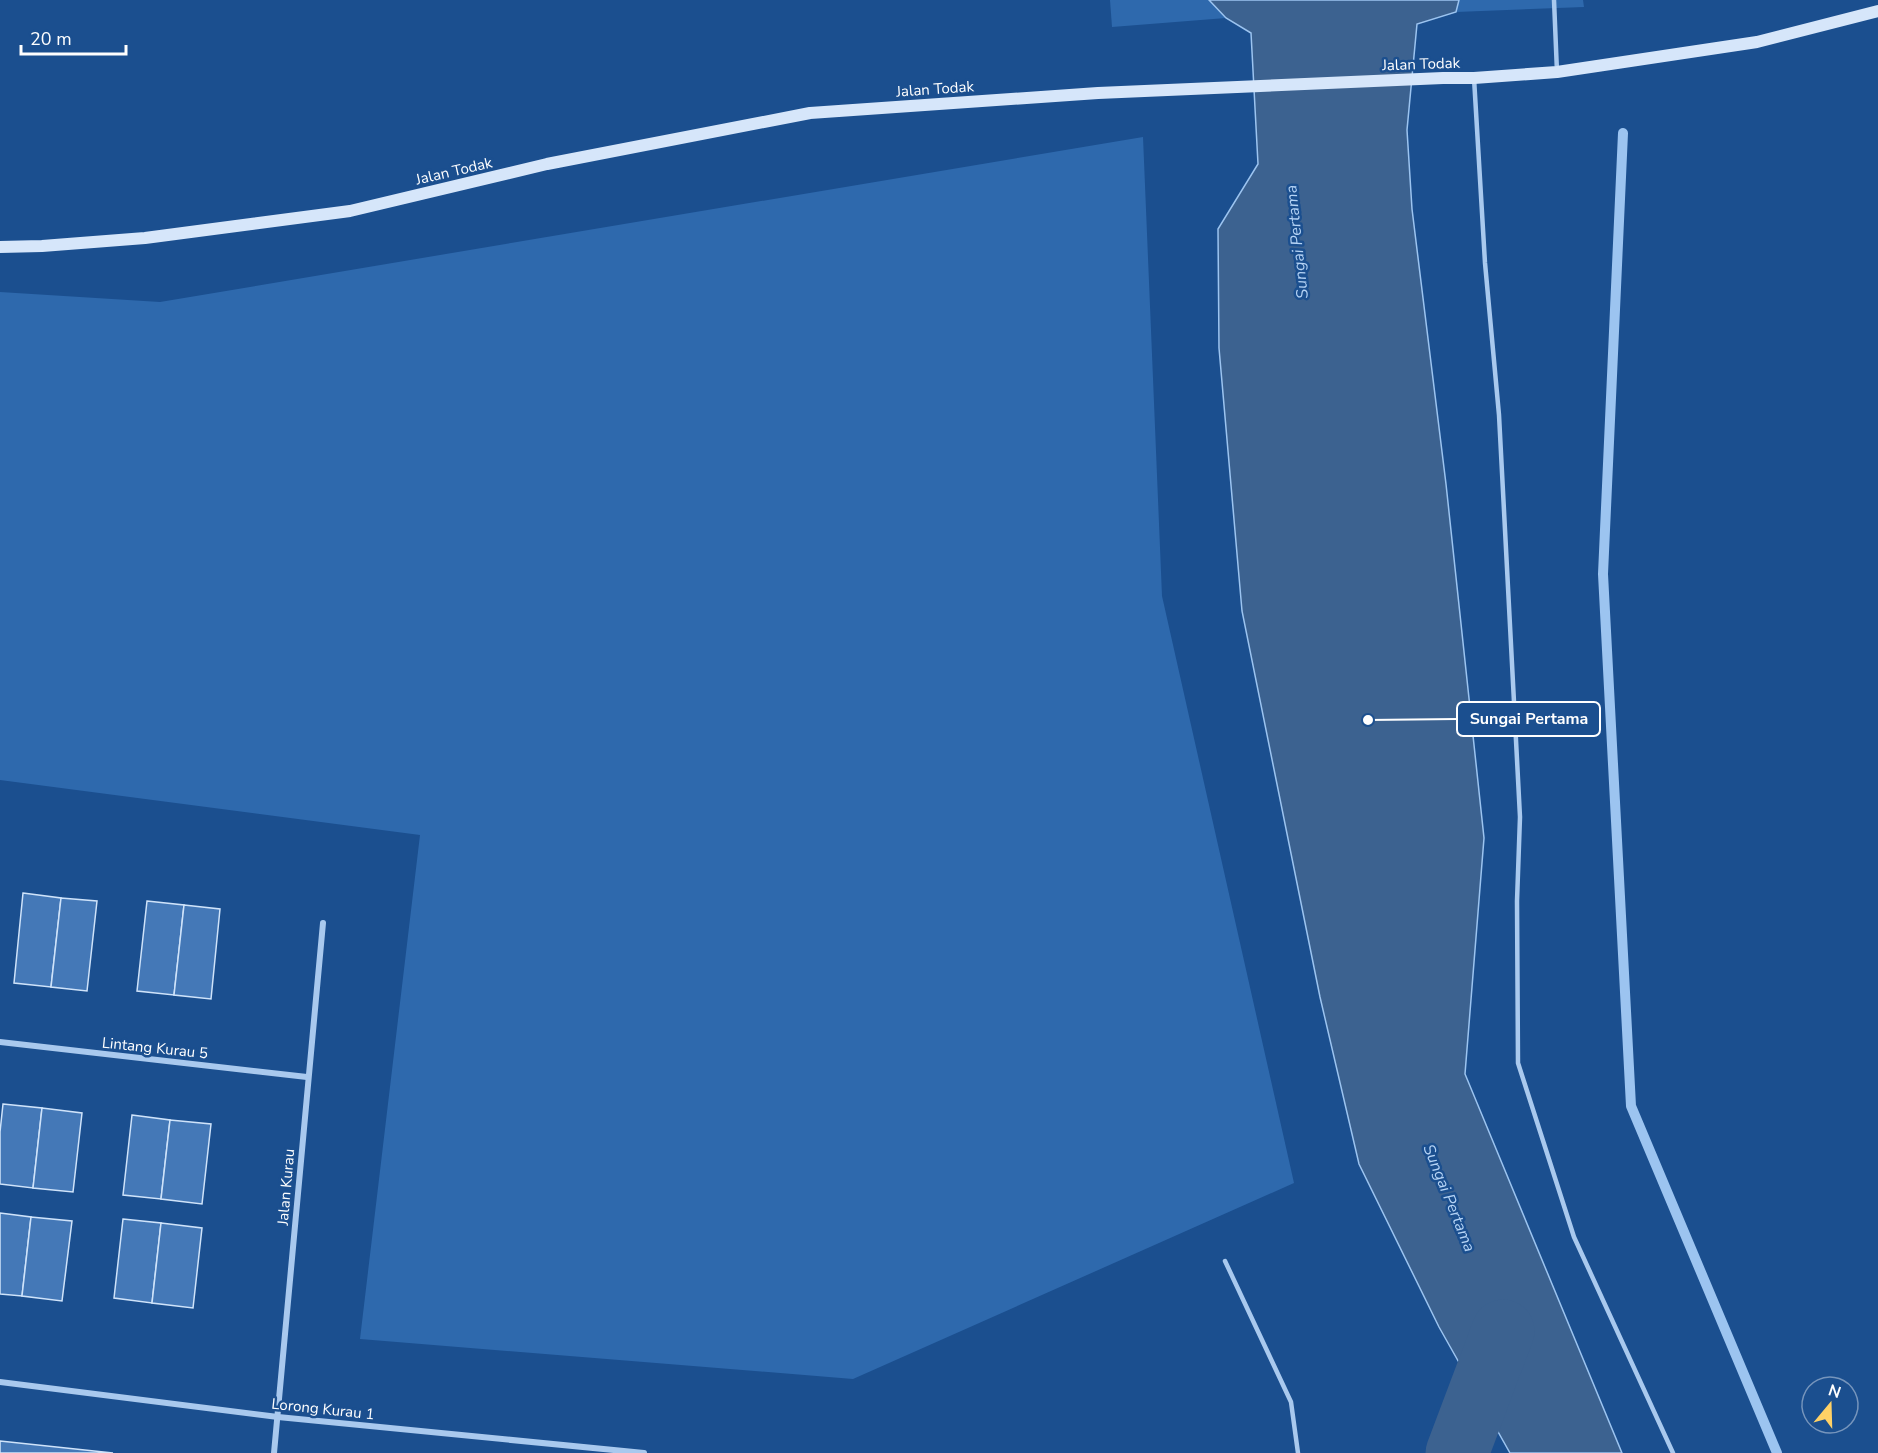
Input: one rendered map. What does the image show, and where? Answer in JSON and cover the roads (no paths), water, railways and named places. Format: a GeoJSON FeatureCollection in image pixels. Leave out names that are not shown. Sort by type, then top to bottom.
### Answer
{"type":"FeatureCollection","features":[{"type":"Feature","properties":{"kind":"main road","name":"Jalan Todak"},"geometry":{"type":"LineString","coordinates":[[0,247],[145,238],[350,211],[547,164],[810,113],[1098,93],[1474,78],[1557,72],[1757,42],[1878,11]]}},
{"type":"Feature","properties":{"kind":"street","name":"Jalan Kurau"},"geometry":{"type":"LineString","coordinates":[[274,1453],[323,923]]}},
{"type":"Feature","properties":{"kind":"street","name":"Lintang Kurau 5"},"geometry":{"type":"LineString","coordinates":[[0,1042],[307,1077]]}},
{"type":"Feature","properties":{"kind":"street","name":"Lorong Kurau 1"},"geometry":{"type":"LineString","coordinates":[[0,1382],[278,1417],[644,1453]]}},
{"type":"Feature","properties":{"kind":"lane"},"geometry":{"type":"LineString","coordinates":[[1554,0],[1557,72]]}},
{"type":"Feature","properties":{"kind":"lane"},"geometry":{"type":"LineString","coordinates":[[1474,78],[1485,263],[1499,415],[1520,817],[1517,901],[1518,1063],[1574,1237],[1673,1453]]}},
{"type":"Feature","properties":{"kind":"lane"},"geometry":{"type":"LineString","coordinates":[[1225,1261],[1291,1402],[1298,1453]]}},
{"type":"Feature","properties":{"kind":"water","name":"Sungai Pertama"},"geometry":{"type":"Polygon","coordinates":[[[1209,0],[1459,0],[1456,12],[1417,24],[1407,130],[1412,209],[1446,484],[1484,838],[1465,1074],[1622,1453],[1510,1453],[1439,1327],[1359,1164],[1320,997],[1242,611],[1219,348],[1218,229],[1258,164],[1251,33],[1226,18],[1209,0]]]}},
{"type":"Feature","properties":{"kind":"waterway"},"geometry":{"type":"LineString","coordinates":[[1623,133],[1603,574],[1631,1106],[1777,1453]]}},
{"type":"Feature","properties":{"kind":"waterway"},"geometry":{"type":"LineString","coordinates":[[1457,1453],[1503,1331]]}},
{"type":"Feature","properties":{"kind":"place","name":"Sungai Pertama"},"geometry":{"type":"Point","coordinates":[1368,720]}}]}
